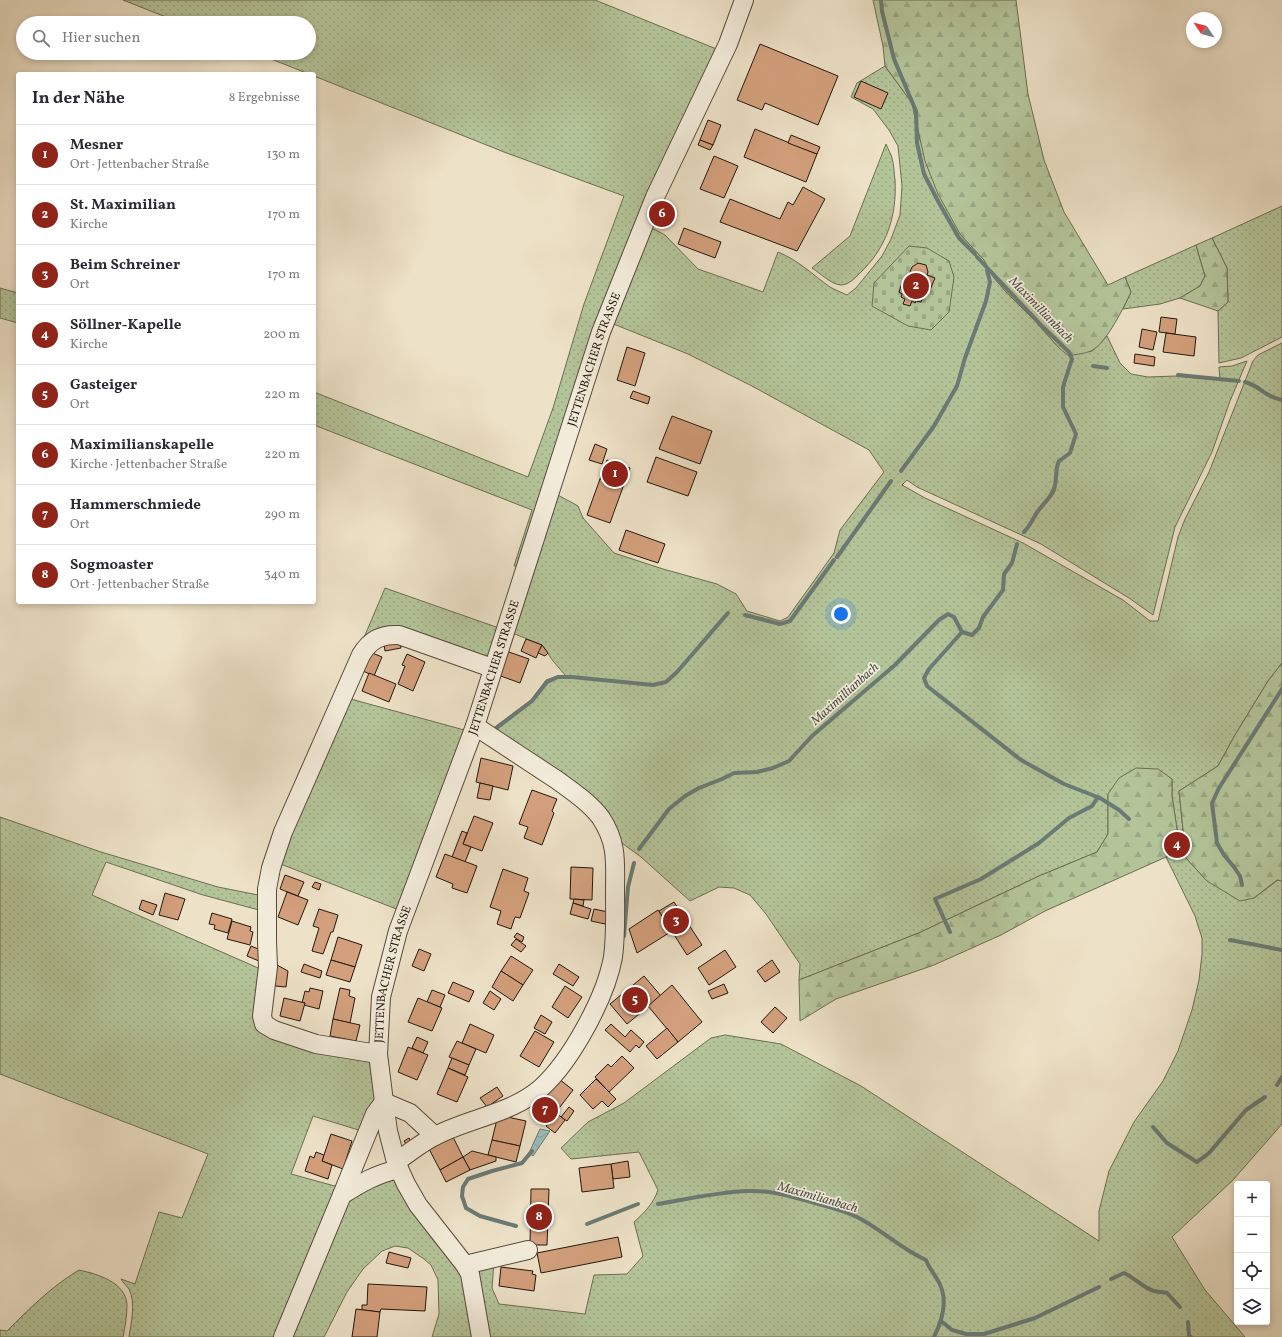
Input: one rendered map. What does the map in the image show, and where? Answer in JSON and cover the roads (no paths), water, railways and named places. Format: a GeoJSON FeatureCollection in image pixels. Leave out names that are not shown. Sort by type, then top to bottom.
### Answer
{"type":"FeatureCollection","features":[{"type":"Feature","properties":{"kind":"street","name":"JETTENBACHER STRASSE"},"geometry":{"type":"LineString","coordinates":[[481,1337],[470,1274],[465,1265],[418,1206],[398,1166],[388,1131],[378,1054],[381,997],[398,931],[475,726],[492,668],[544,514],[601,332],[655,197],[728,44],[744,0]]}},
{"type":"Feature","properties":{"kind":"street"},"geometry":{"type":"LineString","coordinates":[[378,1054],[316,1044],[274,1030],[264,1024],[262,1016],[268,967],[267,889],[271,868],[283,832],[361,655],[371,642],[386,635],[399,635],[492,668]]}},
{"type":"Feature","properties":{"kind":"street"},"geometry":{"type":"LineString","coordinates":[[342,1195],[363,1181],[398,1166],[435,1136],[513,1106],[541,1088],[565,1060],[588,1024],[608,977],[613,956],[616,866],[614,846],[610,834],[600,817],[574,793],[475,726]]}},
{"type":"Feature","properties":{"kind":"street"},"geometry":{"type":"LineString","coordinates":[[283,1337],[375,1114],[384,1102],[410,1113],[435,1136]]}},
{"type":"Feature","properties":{"kind":"street"},"geometry":{"type":"LineString","coordinates":[[465,1265],[528,1250]]}},
{"type":"Feature","properties":{"kind":"water"},"geometry":{"type":"Polygon","coordinates":[[[540,1129],[550,1131],[533,1156],[529,1153],[540,1129]]]}},
{"type":"Feature","properties":{"kind":"waterway","name":"Maximillianbach"},"geometry":{"type":"LineString","coordinates":[[881,0],[882,11],[894,59],[916,111],[917,143],[924,174],[959,238],[975,254]]}},
{"type":"Feature","properties":{"kind":"waterway","name":"Maximillianbach"},"geometry":{"type":"LineString","coordinates":[[977,257],[1042,326],[1069,352],[1072,359],[1063,387],[1063,407],[1076,434],[1070,453],[1059,461],[1053,492],[1024,532]]}},
{"type":"Feature","properties":{"kind":"waterway"},"geometry":{"type":"LineString","coordinates":[[901,471],[934,426],[957,386],[965,358],[986,301],[990,282],[987,270]]}},
{"type":"Feature","properties":{"kind":"waterway"},"geometry":{"type":"LineString","coordinates":[[1093,366],[1107,368]]}},
{"type":"Feature","properties":{"kind":"waterway"},"geometry":{"type":"LineString","coordinates":[[1178,375],[1239,381]]}},
{"type":"Feature","properties":{"kind":"waterway"},"geometry":{"type":"LineString","coordinates":[[1245,382],[1255,386],[1276,399],[1282,400]]}},
{"type":"Feature","properties":{"kind":"waterway"},"geometry":{"type":"LineString","coordinates":[[837,557],[891,481]]}},
{"type":"Feature","properties":{"kind":"waterway","name":"Maximillianbach"},"geometry":{"type":"LineString","coordinates":[[639,849],[669,809],[685,796],[699,788],[734,773],[757,772],[773,768],[789,761],[812,736],[895,665],[939,620],[948,614],[954,617],[962,632],[972,635],[979,628],[983,617],[1003,590],[1004,574],[1012,563],[1017,544]]}},
{"type":"Feature","properties":{"kind":"waterway"},"geometry":{"type":"LineString","coordinates":[[745,615],[780,624],[790,621],[834,560]]}},
{"type":"Feature","properties":{"kind":"waterway"},"geometry":{"type":"LineString","coordinates":[[495,729],[532,701],[547,682],[558,677],[653,685],[666,682],[677,672],[728,613]]}},
{"type":"Feature","properties":{"kind":"waterway"},"geometry":{"type":"LineString","coordinates":[[962,632],[929,669],[924,678],[927,686],[1021,760],[1064,784],[1100,798],[1119,810],[1129,819]]}},
{"type":"Feature","properties":{"kind":"waterway"},"geometry":{"type":"LineString","coordinates":[[1242,885],[1240,876],[1217,843],[1212,803],[1219,788],[1282,689]]}},
{"type":"Feature","properties":{"kind":"waterway"},"geometry":{"type":"LineString","coordinates":[[950,932],[935,899],[981,879],[1039,843],[1069,818],[1092,806],[1098,797]]}},
{"type":"Feature","properties":{"kind":"waterway","name":"Maximilianbach"},"geometry":{"type":"LineString","coordinates":[[624,936],[628,887],[634,863]]}},
{"type":"Feature","properties":{"kind":"waterway"},"geometry":{"type":"LineString","coordinates":[[1230,940],[1282,950]]}},
{"type":"Feature","properties":{"kind":"waterway"},"geometry":{"type":"LineString","coordinates":[[1277,1085],[1282,1077]]}},
{"type":"Feature","properties":{"kind":"waterway"},"geometry":{"type":"LineString","coordinates":[[1153,1127],[1167,1143],[1197,1162],[1209,1153],[1246,1110],[1265,1097]]}},
{"type":"Feature","properties":{"kind":"waterway","name":"Maximilianbach"},"geometry":{"type":"LineString","coordinates":[[516,1226],[480,1216],[466,1208],[462,1196],[463,1187],[468,1179],[522,1163],[532,1151]]}},
{"type":"Feature","properties":{"kind":"waterway","name":"Maximilianbach"},"geometry":{"type":"LineString","coordinates":[[658,1204],[714,1194],[756,1191],[771,1192],[793,1197],[851,1214],[926,1260],[941,1286],[944,1301],[940,1323],[934,1337]]}},
{"type":"Feature","properties":{"kind":"waterway","name":"Maximilianbach"},"geometry":{"type":"LineString","coordinates":[[587,1224],[638,1204]]}},
{"type":"Feature","properties":{"kind":"waterway"},"geometry":{"type":"LineString","coordinates":[[1111,1279],[1124,1273],[1150,1290],[1167,1293],[1180,1307]]}},
{"type":"Feature","properties":{"kind":"waterway"},"geometry":{"type":"LineString","coordinates":[[941,1321],[952,1330],[966,1334],[984,1334],[1035,1318],[1099,1287]]}},
{"type":"Feature","properties":{"kind":"waterway"},"geometry":{"type":"LineString","coordinates":[[1188,1322],[1189,1336],[1191,1337]]}},
{"type":"Feature","properties":{"kind":"place","name":"Maximilianskapelle"},"geometry":{"type":"Point","coordinates":[662,214]}},
{"type":"Feature","properties":{"kind":"place","name":"St. Maximilian"},"geometry":{"type":"Point","coordinates":[916,286]}},
{"type":"Feature","properties":{"kind":"place","name":"Mesner"},"geometry":{"type":"Point","coordinates":[615,474]}},
{"type":"Feature","properties":{"kind":"place","name":"Söllner-Kapelle"},"geometry":{"type":"Point","coordinates":[1177,845]}},
{"type":"Feature","properties":{"kind":"place","name":"Beim Schreiner"},"geometry":{"type":"Point","coordinates":[676,921]}},
{"type":"Feature","properties":{"kind":"place","name":"Gasteiger"},"geometry":{"type":"Point","coordinates":[635,1000]}},
{"type":"Feature","properties":{"kind":"place","name":"Hammerschmiede"},"geometry":{"type":"Point","coordinates":[545,1110]}},
{"type":"Feature","properties":{"kind":"place","name":"Sogmoaster"},"geometry":{"type":"Point","coordinates":[539,1217]}}]}
